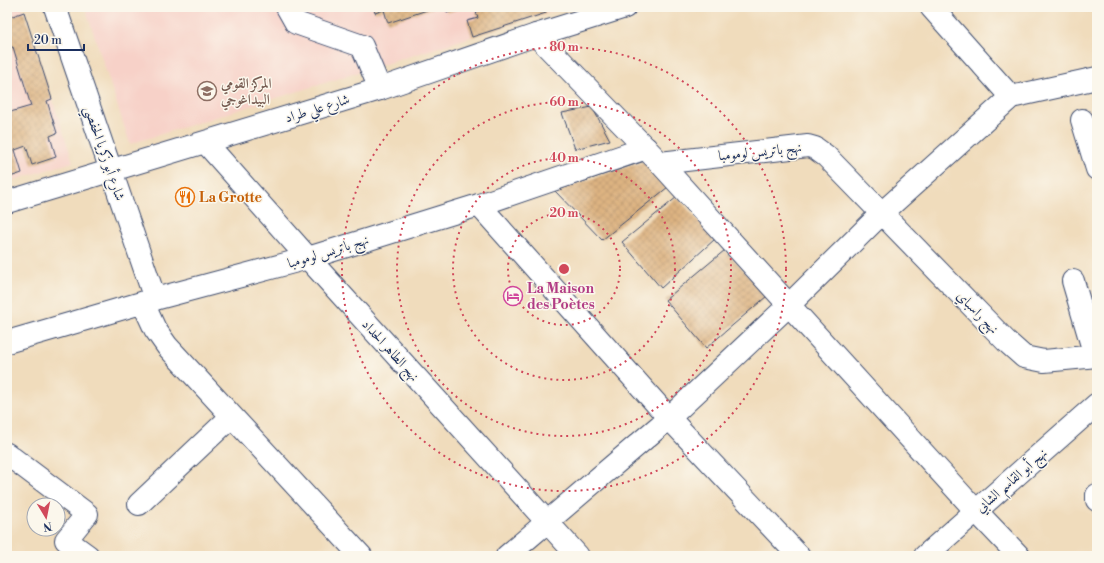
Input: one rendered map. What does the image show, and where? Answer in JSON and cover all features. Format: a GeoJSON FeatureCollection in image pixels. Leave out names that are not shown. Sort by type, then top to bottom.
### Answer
{"type":"FeatureCollection","features":[{"type":"Feature","properties":{"kind":"street","name":"شارع أبو زكريا الحفصي"},"geometry":{"type":"LineString","coordinates":[[55,7],[111,170],[149,301],[155,329],[167,346],[361,556]]}},
{"type":"Feature","properties":{"kind":"street"},"geometry":{"type":"LineString","coordinates":[[287,7],[296,23],[362,46],[380,89]]}},
{"type":"Feature","properties":{"kind":"street","name":"شارع علي طراد"},"geometry":{"type":"LineString","coordinates":[[7,202],[206,143],[380,89],[536,35],[625,7]]}},
{"type":"Feature","properties":{"kind":"street"},"geometry":{"type":"LineString","coordinates":[[931,7],[1011,97]]}},
{"type":"Feature","properties":{"kind":"street"},"geometry":{"type":"LineString","coordinates":[[536,35],[653,156],[976,511],[1019,556]]}},
{"type":"Feature","properties":{"kind":"street"},"geometry":{"type":"LineString","coordinates":[[507,556],[668,418],[790,305],[882,213],[1011,97],[1097,78]]}},
{"type":"Feature","properties":{"kind":"street"},"geometry":{"type":"LineString","coordinates":[[1082,120],[1097,169]]}},
{"type":"Feature","properties":{"kind":"street","name":"نهج الطاهر الحداد"},"geometry":{"type":"LineString","coordinates":[[206,143],[578,556]]}},
{"type":"Feature","properties":{"kind":"street","name":"نهج باتريس لومومبا"},"geometry":{"type":"LineString","coordinates":[[7,342],[149,301],[308,258],[479,205],[653,156],[808,146],[815,148],[826,156],[882,213]]}},
{"type":"Feature","properties":{"kind":"street"},"geometry":{"type":"LineString","coordinates":[[479,205],[668,418],[799,556]]}},
{"type":"Feature","properties":{"kind":"street","name":"نهج راسباي"},"geometry":{"type":"LineString","coordinates":[[882,213],[1006,341],[1024,357],[1044,361],[1096,356]]}},
{"type":"Feature","properties":{"kind":"street"},"geometry":{"type":"LineString","coordinates":[[1073,281],[1096,356]]}},
{"type":"Feature","properties":{"kind":"street","name":"نهج أبو القاسم الشابي"},"geometry":{"type":"LineString","coordinates":[[925,556],[1097,404]]}},
{"type":"Feature","properties":{"kind":"street"},"geometry":{"type":"LineString","coordinates":[[139,504],[232,417]]}},
{"type":"Feature","properties":{"kind":"street"},"geometry":{"type":"LineString","coordinates":[[7,454],[87,514],[66,540],[88,556]]}},
{"type":"Feature","properties":{"kind":"street"},"geometry":{"type":"LineString","coordinates":[[1097,495],[1097,500]]}},
{"type":"Feature","properties":{"kind":"shaded area"},"geometry":{"type":"Polygon","coordinates":[[[7,7],[22,7],[73,162],[7,182],[7,7]]]}},
{"type":"Feature","properties":{"kind":"shaded area","name":"المركز القومي البيداغوجي"},"geometry":{"type":"Polygon","coordinates":[[[85,7],[567,7],[130,144],[85,7]]]}},
{"type":"Feature","properties":{"kind":"building"},"geometry":{"type":"Polygon","coordinates":[[[373,7],[436,7],[388,23],[384,10],[375,13],[373,7]]]}},
{"type":"Feature","properties":{"kind":"building"},"geometry":{"type":"Polygon","coordinates":[[[445,7],[464,7],[447,13],[445,7]]]}},
{"type":"Feature","properties":{"kind":"building"},"geometry":{"type":"Polygon","coordinates":[[[491,7],[510,7],[511,10],[519,7],[544,7],[546,13],[472,37],[467,21],[478,18],[476,12],[491,7]]]}},
{"type":"Feature","properties":{"kind":"building"},"geometry":{"type":"Polygon","coordinates":[[[24,12],[52,99],[47,101],[57,133],[50,136],[56,157],[32,165],[26,146],[15,150],[22,173],[7,178],[7,113],[31,106],[13,47],[7,48],[7,18],[24,12]]]}},
{"type":"Feature","properties":{"kind":"building"},"geometry":{"type":"Polygon","coordinates":[[[592,107],[610,140],[575,149],[562,113],[592,107]]]}},
{"type":"Feature","properties":{"kind":"building"},"geometry":{"type":"Polygon","coordinates":[[[645,161],[668,187],[602,240],[555,191],[645,161]]]}},
{"type":"Feature","properties":{"kind":"building"},"geometry":{"type":"Polygon","coordinates":[[[677,197],[715,239],[661,288],[622,242],[677,197]]]}},
{"type":"Feature","properties":{"kind":"building"},"geometry":{"type":"Polygon","coordinates":[[[725,250],[767,296],[706,348],[665,300],[725,250]]]}},
{"type":"Feature","properties":{"kind":"place","name":"المركز القومي البيداغوجي"},"geometry":{"type":"Point","coordinates":[207,91]}},
{"type":"Feature","properties":{"kind":"place","name":"La Grotte"},"geometry":{"type":"Point","coordinates":[185,197]}},
{"type":"Feature","properties":{"kind":"place","name":"La Maison des Poètes"},"geometry":{"type":"Point","coordinates":[513,296]}}]}
